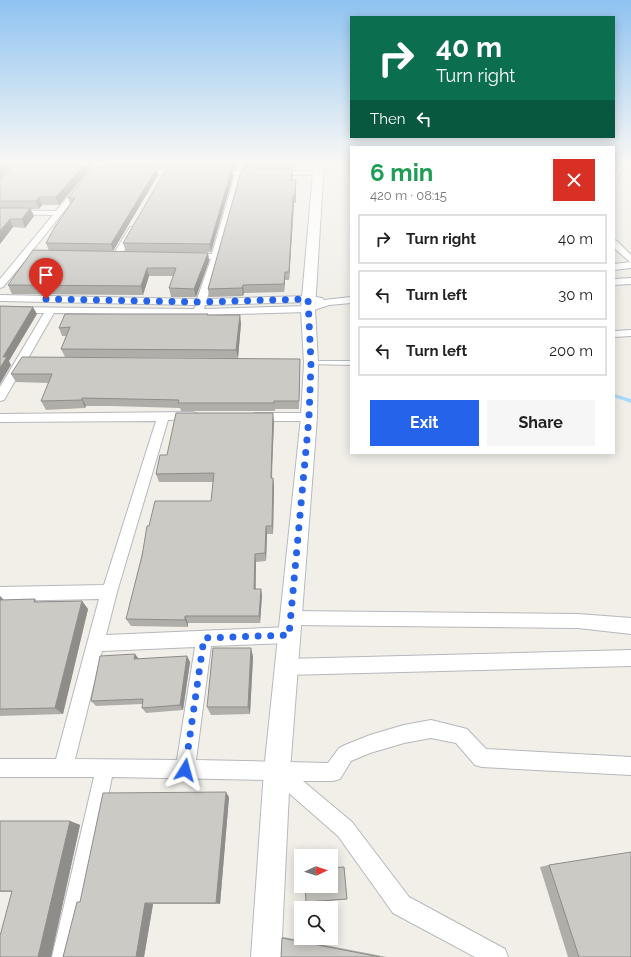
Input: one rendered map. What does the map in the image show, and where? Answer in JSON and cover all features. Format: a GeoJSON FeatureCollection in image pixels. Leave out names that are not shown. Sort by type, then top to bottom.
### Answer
{"type":"FeatureCollection","features":[{"type":"Feature","properties":{"kind":"street"},"geometry":{"type":"LineString","coordinates":[[0,285],[60,206]]}},
{"type":"Feature","properties":{"kind":"street"},"geometry":{"type":"LineString","coordinates":[[4,266],[61,206]]}},
{"type":"Feature","properties":{"kind":"street"},"geometry":{"type":"LineString","coordinates":[[197,312],[216,257],[231,206]]}},
{"type":"Feature","properties":{"kind":"street"},"geometry":{"type":"LineString","coordinates":[[266,957],[277,772],[309,417],[307,363],[308,304],[315,206]]}},
{"type":"Feature","properties":{"kind":"street"},"geometry":{"type":"LineString","coordinates":[[0,212],[54,213]]}},
{"type":"Feature","properties":{"kind":"street"},"geometry":{"type":"LineString","coordinates":[[117,255],[136,223]]}},
{"type":"Feature","properties":{"kind":"street"},"geometry":{"type":"LineString","coordinates":[[615,244],[631,260]]}},
{"type":"Feature","properties":{"kind":"street"},"geometry":{"type":"LineString","coordinates":[[24,254],[55,254]]}},
{"type":"Feature","properties":{"kind":"street"},"geometry":{"type":"LineString","coordinates":[[178,256],[216,257]]}},
{"type":"Feature","properties":{"kind":"street"},"geometry":{"type":"LineString","coordinates":[[615,267],[631,265]]}},
{"type":"Feature","properties":{"kind":"street"},"geometry":{"type":"LineString","coordinates":[[615,282],[631,281]]}},
{"type":"Feature","properties":{"kind":"street"},"geometry":{"type":"LineString","coordinates":[[0,298],[308,304]]}},
{"type":"Feature","properties":{"kind":"street"},"geometry":{"type":"LineString","coordinates":[[0,310],[50,312],[197,312],[350,300]]}},
{"type":"Feature","properties":{"kind":"street"},"geometry":{"type":"LineString","coordinates":[[0,397],[50,312]]}},
{"type":"Feature","properties":{"kind":"street"},"geometry":{"type":"LineString","coordinates":[[615,333],[631,333]]}},
{"type":"Feature","properties":{"kind":"street"},"geometry":{"type":"LineString","coordinates":[[20,361],[36,361]]}},
{"type":"Feature","properties":{"kind":"street"},"geometry":{"type":"LineString","coordinates":[[63,769],[109,592],[163,416]]}},
{"type":"Feature","properties":{"kind":"street"},"geometry":{"type":"LineString","coordinates":[[0,418],[201,416]]}},
{"type":"Feature","properties":{"kind":"street"},"geometry":{"type":"LineString","coordinates":[[247,417],[309,417]]}},
{"type":"Feature","properties":{"kind":"street"},"geometry":{"type":"LineString","coordinates":[[0,594],[109,592]]}},
{"type":"Feature","properties":{"kind":"street"},"geometry":{"type":"LineString","coordinates":[[95,643],[204,638],[290,626],[578,621],[631,626]]}},
{"type":"Feature","properties":{"kind":"street"},"geometry":{"type":"LineString","coordinates":[[185,770],[204,638]]}},
{"type":"Feature","properties":{"kind":"street"},"geometry":{"type":"LineString","coordinates":[[286,667],[631,658]]}},
{"type":"Feature","properties":{"kind":"street"},"geometry":{"type":"LineString","coordinates":[[0,768],[105,768],[333,772],[345,754],[370,744],[404,734],[431,729],[461,735],[482,758],[631,766]]}},
{"type":"Feature","properties":{"kind":"street"},"geometry":{"type":"LineString","coordinates":[[63,957],[105,768]]}},
{"type":"Feature","properties":{"kind":"street"},"geometry":{"type":"LineString","coordinates":[[277,772],[345,829],[401,905],[497,957]]}},
{"type":"Feature","properties":{"kind":"lane"},"geometry":{"type":"LineString","coordinates":[[307,363],[350,363]]}},
{"type":"Feature","properties":{"kind":"building"},"geometry":{"type":"Polygon","coordinates":[[[70,206],[134,206],[111,244],[46,243],[70,206]]]}},
{"type":"Feature","properties":{"kind":"building"},"geometry":{"type":"Polygon","coordinates":[[[145,206],[221,206],[210,244],[123,243],[145,206]]]}},
{"type":"Feature","properties":{"kind":"building"},"geometry":{"type":"Polygon","coordinates":[[[231,206],[292,206],[289,272],[285,272],[284,284],[243,285],[242,288],[208,289],[231,206]]]}},
{"type":"Feature","properties":{"kind":"building"},"geometry":{"type":"Polygon","coordinates":[[[0,208],[30,208],[22,219],[10,219],[0,231],[0,208]]]}},
{"type":"Feature","properties":{"kind":"building"},"geometry":{"type":"Polygon","coordinates":[[[33,250],[208,253],[194,289],[169,288],[176,268],[147,268],[141,286],[8,285],[33,250]]]}},
{"type":"Feature","properties":{"kind":"building"},"geometry":{"type":"Polygon","coordinates":[[[0,306],[33,307],[3,357],[7,357],[0,368],[0,306]]]}},
{"type":"Feature","properties":{"kind":"building"},"geometry":{"type":"Polygon","coordinates":[[[65,314],[240,315],[236,350],[61,349],[70,327],[59,328],[65,314]]]}},
{"type":"Feature","properties":{"kind":"building"},"geometry":{"type":"Polygon","coordinates":[[[22,357],[300,359],[299,401],[274,401],[274,403],[178,403],[179,400],[82,398],[82,400],[41,401],[52,374],[11,374],[22,357]]]}},
{"type":"Feature","properties":{"kind":"building"},"geometry":{"type":"Polygon","coordinates":[[[176,413],[273,413],[271,478],[273,478],[272,526],[266,526],[265,553],[255,554],[254,589],[261,589],[259,616],[185,616],[185,620],[126,619],[142,556],[147,526],[149,526],[155,501],[211,501],[214,473],[156,474],[160,455],[167,455],[176,413]]]}},
{"type":"Feature","properties":{"kind":"building"},"geometry":{"type":"Polygon","coordinates":[[[35,599],[34,602],[82,601],[55,708],[0,709],[0,600],[35,599]]]}},
{"type":"Feature","properties":{"kind":"building"},"geometry":{"type":"Polygon","coordinates":[[[213,648],[251,648],[248,707],[207,707],[213,648]]]}},
{"type":"Feature","properties":{"kind":"building"},"geometry":{"type":"Polygon","coordinates":[[[135,654],[134,659],[187,656],[180,705],[142,708],[143,699],[91,701],[100,656],[135,654]]]}},
{"type":"Feature","properties":{"kind":"building"},"geometry":{"type":"Polygon","coordinates":[[[226,792],[216,903],[145,903],[136,957],[63,957],[77,902],[80,902],[103,793],[226,792]]]}},
{"type":"Feature","properties":{"kind":"building"},"geometry":{"type":"Polygon","coordinates":[[[0,821],[70,821],[38,957],[0,957],[0,936],[12,891],[0,891],[0,821]]]}},
{"type":"Feature","properties":{"kind":"building"},"geometry":{"type":"Polygon","coordinates":[[[631,852],[631,957],[579,957],[549,865],[631,852]]]}},
{"type":"Feature","properties":{"kind":"building"},"geometry":{"type":"Polygon","coordinates":[[[338,867],[344,867],[347,899],[306,901],[305,893],[338,893],[338,867]]]}},
{"type":"Feature","properties":{"kind":"building"},"geometry":{"type":"Polygon","coordinates":[[[282,938],[294,940],[294,945],[318,945],[380,957],[281,957],[282,938]]]}},
{"type":"Feature","properties":{"kind":"waterway"},"geometry":{"type":"LineString","coordinates":[[615,395],[631,401]]}},
{"type":"Feature","properties":{"kind":"route"},"geometry":{"type":"LineString","coordinates":[[46,299],[201,302],[308,299],[311,363],[309,417],[289,635],[204,638],[185,770]]}}]}
